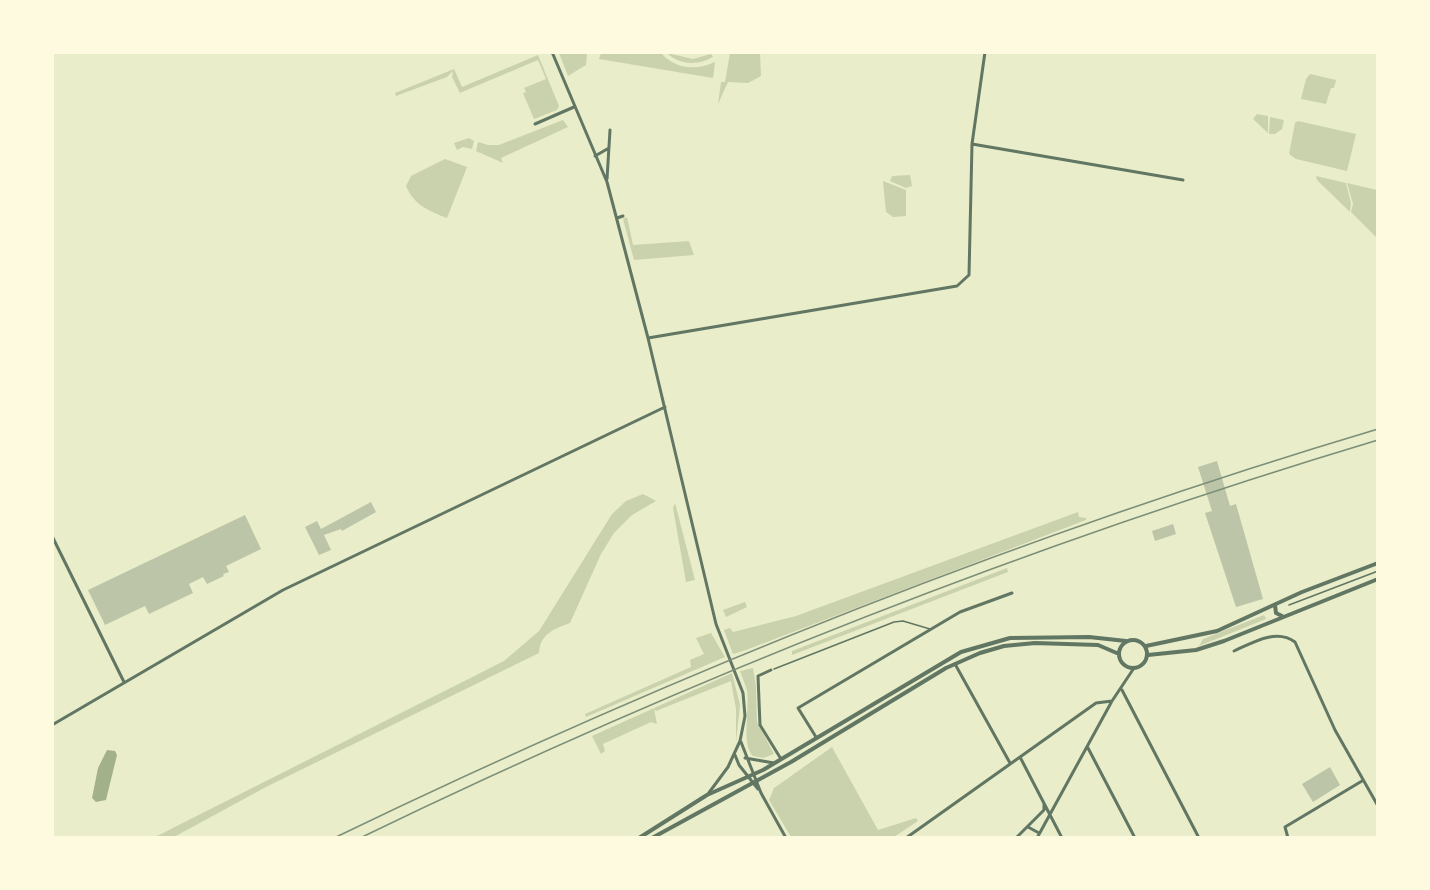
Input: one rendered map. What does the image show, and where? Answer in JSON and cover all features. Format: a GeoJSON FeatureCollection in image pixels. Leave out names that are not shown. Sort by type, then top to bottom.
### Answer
{"type":"FeatureCollection","features":[{"type":"Feature","properties":{"kind":"street"},"geometry":{"type":"LineString","coordinates":[[552,52],[607,182],[665,407],[717,630],[743,693],[745,716],[740,741],[735,754],[707,795]]}},
{"type":"Feature","properties":{"kind":"street"},"geometry":{"type":"LineString","coordinates":[[648,338],[957,286],[969,275],[972,144],[985,52]]}},
{"type":"Feature","properties":{"kind":"street"},"geometry":{"type":"LineString","coordinates":[[535,124],[574,107]]}},
{"type":"Feature","properties":{"kind":"street"},"geometry":{"type":"LineString","coordinates":[[607,182],[610,130]]}},
{"type":"Feature","properties":{"kind":"street"},"geometry":{"type":"LineString","coordinates":[[972,144],[1183,180]]}},
{"type":"Feature","properties":{"kind":"street"},"geometry":{"type":"LineString","coordinates":[[595,156],[609,148]]}},
{"type":"Feature","properties":{"kind":"street"},"geometry":{"type":"LineString","coordinates":[[617,218],[623,216]]}},
{"type":"Feature","properties":{"kind":"street"},"geometry":{"type":"LineString","coordinates":[[52,725],[283,590],[665,407]]}},
{"type":"Feature","properties":{"kind":"street"},"geometry":{"type":"LineString","coordinates":[[52,536],[124,682]]}},
{"type":"Feature","properties":{"kind":"street"},"geometry":{"type":"LineString","coordinates":[[1146,646],[1216,631],[1281,601],[1377,563]]}},
{"type":"Feature","properties":{"kind":"street"},"geometry":{"type":"LineString","coordinates":[[1148,655],[1196,650],[1224,641],[1377,579]]}},
{"type":"Feature","properties":{"kind":"street"},"geometry":{"type":"LineString","coordinates":[[816,737],[798,708],[960,612],[1012,594]]}},
{"type":"Feature","properties":{"kind":"street"},"geometry":{"type":"LineString","coordinates":[[1275,605],[1275,613],[1282,617]]}},
{"type":"Feature","properties":{"kind":"street"},"geometry":{"type":"LineString","coordinates":[[639,837],[707,795],[781,759],[943,661],[981,644],[1010,638],[1038,637],[1137,640],[1146,646],[1148,655],[1143,664],[1134,668],[1122,690],[1112,701],[1037,837]]}},
{"type":"Feature","properties":{"kind":"street"},"geometry":{"type":"LineString","coordinates":[[1234,651],[1272,637],[1285,637],[1295,642],[1362,781],[1377,806]]}},
{"type":"Feature","properties":{"kind":"street"},"geometry":{"type":"LineString","coordinates":[[1119,654],[1126,641]]}},
{"type":"Feature","properties":{"kind":"street"},"geometry":{"type":"LineString","coordinates":[[652,837],[754,782],[955,664],[993,649],[1027,643],[1098,645],[1119,654],[1125,665],[1134,668]]}},
{"type":"Feature","properties":{"kind":"street"},"geometry":{"type":"LineString","coordinates":[[955,664],[1010,763]]}},
{"type":"Feature","properties":{"kind":"street"},"geometry":{"type":"LineString","coordinates":[[772,669],[758,676],[760,726],[781,759]]}},
{"type":"Feature","properties":{"kind":"street"},"geometry":{"type":"LineString","coordinates":[[1122,690],[1199,837]]}},
{"type":"Feature","properties":{"kind":"street"},"geometry":{"type":"LineString","coordinates":[[906,837],[1096,703],[1112,701]]}},
{"type":"Feature","properties":{"kind":"street"},"geometry":{"type":"LineString","coordinates":[[740,741],[750,776]]}},
{"type":"Feature","properties":{"kind":"street"},"geometry":{"type":"LineString","coordinates":[[1088,748],[1135,837]]}},
{"type":"Feature","properties":{"kind":"street"},"geometry":{"type":"LineString","coordinates":[[735,754],[786,837]]}},
{"type":"Feature","properties":{"kind":"street"},"geometry":{"type":"LineString","coordinates":[[1020,756],[1062,837]]}},
{"type":"Feature","properties":{"kind":"street"},"geometry":{"type":"LineString","coordinates":[[745,758],[774,763]]}},
{"type":"Feature","properties":{"kind":"street"},"geometry":{"type":"LineString","coordinates":[[1288,837],[1285,827],[1362,781]]}},
{"type":"Feature","properties":{"kind":"street"},"geometry":{"type":"LineString","coordinates":[[1016,837],[1044,810],[1044,802]]}},
{"type":"Feature","properties":{"kind":"street"},"geometry":{"type":"LineString","coordinates":[[1028,826],[1039,833]]}},
{"type":"Feature","properties":{"kind":"lane"},"geometry":{"type":"LineString","coordinates":[[1289,605],[1377,571]]}},
{"type":"Feature","properties":{"kind":"lane"},"geometry":{"type":"LineString","coordinates":[[772,669],[894,622],[903,621],[931,629]]}},
{"type":"Feature","properties":{"kind":"shaded area"},"geometry":{"type":"Polygon","coordinates":[[[559,53],[587,53],[586,65],[568,76],[559,53]]]}},
{"type":"Feature","properties":{"kind":"shaded area"},"geometry":{"type":"Polygon","coordinates":[[[601,53],[661,53],[673,62],[686,67],[701,67],[715,62],[713,78],[599,59],[601,53]]]}},
{"type":"Feature","properties":{"kind":"shaded area"},"geometry":{"type":"Polygon","coordinates":[[[667,53],[693,59],[711,54],[713,57],[701,62],[689,63],[677,60],[667,53]]]}},
{"type":"Feature","properties":{"kind":"shaded area"},"geometry":{"type":"Polygon","coordinates":[[[730,53],[760,53],[761,76],[748,83],[728,82],[718,104],[721,82],[725,82],[730,53]]]}},
{"type":"Feature","properties":{"kind":"shaded area"},"geometry":{"type":"Polygon","coordinates":[[[538,55],[559,106],[557,110],[534,119],[523,93],[526,92],[524,88],[546,79],[538,60],[460,93],[452,77],[453,71],[447,77],[396,96],[395,93],[454,69],[462,87],[538,55]]]}},
{"type":"Feature","properties":{"kind":"shaded area"},"geometry":{"type":"Polygon","coordinates":[[[1310,74],[1336,80],[1326,104],[1301,99],[1306,79],[1310,74]]]}},
{"type":"Feature","properties":{"kind":"shaded area"},"geometry":{"type":"Polygon","coordinates":[[[1257,114],[1268,116],[1268,133],[1253,119],[1257,114]]]}},
{"type":"Feature","properties":{"kind":"shaded area"},"geometry":{"type":"Polygon","coordinates":[[[1270,117],[1284,120],[1282,129],[1275,134],[1269,134],[1270,117]]]}},
{"type":"Feature","properties":{"kind":"shaded area"},"geometry":{"type":"Polygon","coordinates":[[[563,120],[568,127],[501,158],[503,163],[476,151],[478,142],[499,145],[563,120]]]}},
{"type":"Feature","properties":{"kind":"shaded area"},"geometry":{"type":"Polygon","coordinates":[[[1298,121],[1356,134],[1347,171],[1296,159],[1289,154],[1295,123],[1298,121]]]}},
{"type":"Feature","properties":{"kind":"shaded area"},"geometry":{"type":"Polygon","coordinates":[[[469,138],[474,141],[472,149],[463,147],[457,150],[454,143],[469,138]]]}},
{"type":"Feature","properties":{"kind":"shaded area"},"geometry":{"type":"Polygon","coordinates":[[[445,159],[467,167],[447,218],[418,203],[406,186],[411,176],[445,159]]]}},
{"type":"Feature","properties":{"kind":"shaded area"},"geometry":{"type":"Polygon","coordinates":[[[910,175],[912,186],[906,188],[890,181],[892,176],[910,175]]]}},
{"type":"Feature","properties":{"kind":"shaded area"},"geometry":{"type":"Polygon","coordinates":[[[1316,176],[1346,183],[1351,203],[1350,212],[1317,180],[1316,176]]]}},
{"type":"Feature","properties":{"kind":"shaded area"},"geometry":{"type":"Polygon","coordinates":[[[883,181],[906,190],[906,216],[893,217],[886,212],[883,181]]]}},
{"type":"Feature","properties":{"kind":"shaded area"},"geometry":{"type":"Polygon","coordinates":[[[1347,183],[1377,190],[1377,238],[1351,212],[1353,204],[1347,183]]]}},
{"type":"Feature","properties":{"kind":"shaded area"},"geometry":{"type":"Polygon","coordinates":[[[627,217],[633,245],[689,241],[694,255],[634,260],[623,219],[627,217]]]}},
{"type":"Feature","properties":{"kind":"shaded area"},"geometry":{"type":"Polygon","coordinates":[[[643,494],[656,501],[632,515],[614,533],[601,554],[570,623],[549,633],[542,641],[539,653],[266,787],[174,837],[155,837],[504,661],[539,631],[612,514],[626,501],[643,494]]]}},
{"type":"Feature","properties":{"kind":"shaded area"},"geometry":{"type":"Polygon","coordinates":[[[675,503],[695,580],[686,582],[673,508],[675,503]]]}},
{"type":"Feature","properties":{"kind":"shaded area"},"geometry":{"type":"Polygon","coordinates":[[[1078,512],[1079,517],[1086,518],[1086,520],[746,650],[733,654],[724,630],[730,628],[733,632],[796,616],[1078,512]]]}},
{"type":"Feature","properties":{"kind":"shaded area"},"geometry":{"type":"Polygon","coordinates":[[[1007,568],[1008,572],[792,655],[792,651],[1007,568]]]}},
{"type":"Feature","properties":{"kind":"shaded area"},"geometry":{"type":"Polygon","coordinates":[[[745,602],[747,607],[726,617],[723,610],[745,602]]]}},
{"type":"Feature","properties":{"kind":"shaded area"},"geometry":{"type":"Polygon","coordinates":[[[1264,615],[1266,619],[1199,646],[1203,639],[1264,615]]]}},
{"type":"Feature","properties":{"kind":"shaded area"},"geometry":{"type":"Polygon","coordinates":[[[711,633],[725,657],[586,717],[585,714],[691,667],[690,660],[704,654],[696,638],[711,633]]]}},
{"type":"Feature","properties":{"kind":"shaded area"},"geometry":{"type":"Polygon","coordinates":[[[753,668],[757,722],[774,754],[763,758],[753,756],[747,744],[748,698],[740,671],[753,668]]]}},
{"type":"Feature","properties":{"kind":"shaded area"},"geometry":{"type":"Polygon","coordinates":[[[732,673],[740,705],[736,742],[736,709],[731,681],[656,711],[654,709],[657,724],[651,722],[603,744],[605,751],[601,754],[592,736],[732,673]]]}},
{"type":"Feature","properties":{"kind":"shaded area"},"geometry":{"type":"Polygon","coordinates":[[[832,747],[878,830],[916,818],[918,821],[894,837],[791,837],[769,800],[774,788],[832,747]]]}},
{"type":"Feature","properties":{"kind":"shaded area"},"geometry":{"type":"Polygon","coordinates":[[[107,750],[115,751],[117,755],[106,800],[96,802],[92,798],[98,768],[107,750]]]}},
{"type":"Feature","properties":{"kind":"building"},"geometry":{"type":"Polygon","coordinates":[[[1217,461],[1230,506],[1236,504],[1263,599],[1236,607],[1205,513],[1212,511],[1198,467],[1217,461]]]}},
{"type":"Feature","properties":{"kind":"building"},"geometry":{"type":"Polygon","coordinates":[[[371,502],[376,512],[342,531],[341,529],[324,535],[331,550],[319,555],[305,527],[317,521],[321,529],[371,502]]]}},
{"type":"Feature","properties":{"kind":"building"},"geometry":{"type":"Polygon","coordinates":[[[245,515],[261,549],[226,566],[229,572],[223,574],[224,576],[207,584],[203,577],[189,584],[193,593],[149,614],[145,606],[105,625],[88,590],[245,515]]]}},
{"type":"Feature","properties":{"kind":"building"},"geometry":{"type":"Polygon","coordinates":[[[1173,524],[1176,534],[1155,541],[1152,531],[1173,524]]]}},
{"type":"Feature","properties":{"kind":"building"},"geometry":{"type":"Polygon","coordinates":[[[1330,767],[1340,785],[1313,802],[1302,784],[1330,767]]]}},
{"type":"Feature","properties":{"kind":"railway"},"geometry":{"type":"LineString","coordinates":[[334,838],[589,720],[848,612],[1111,515],[1378,429]]}},
{"type":"Feature","properties":{"kind":"railway"},"geometry":{"type":"LineString","coordinates":[[360,838],[608,724],[861,619],[1117,524],[1378,440]]}}]}
